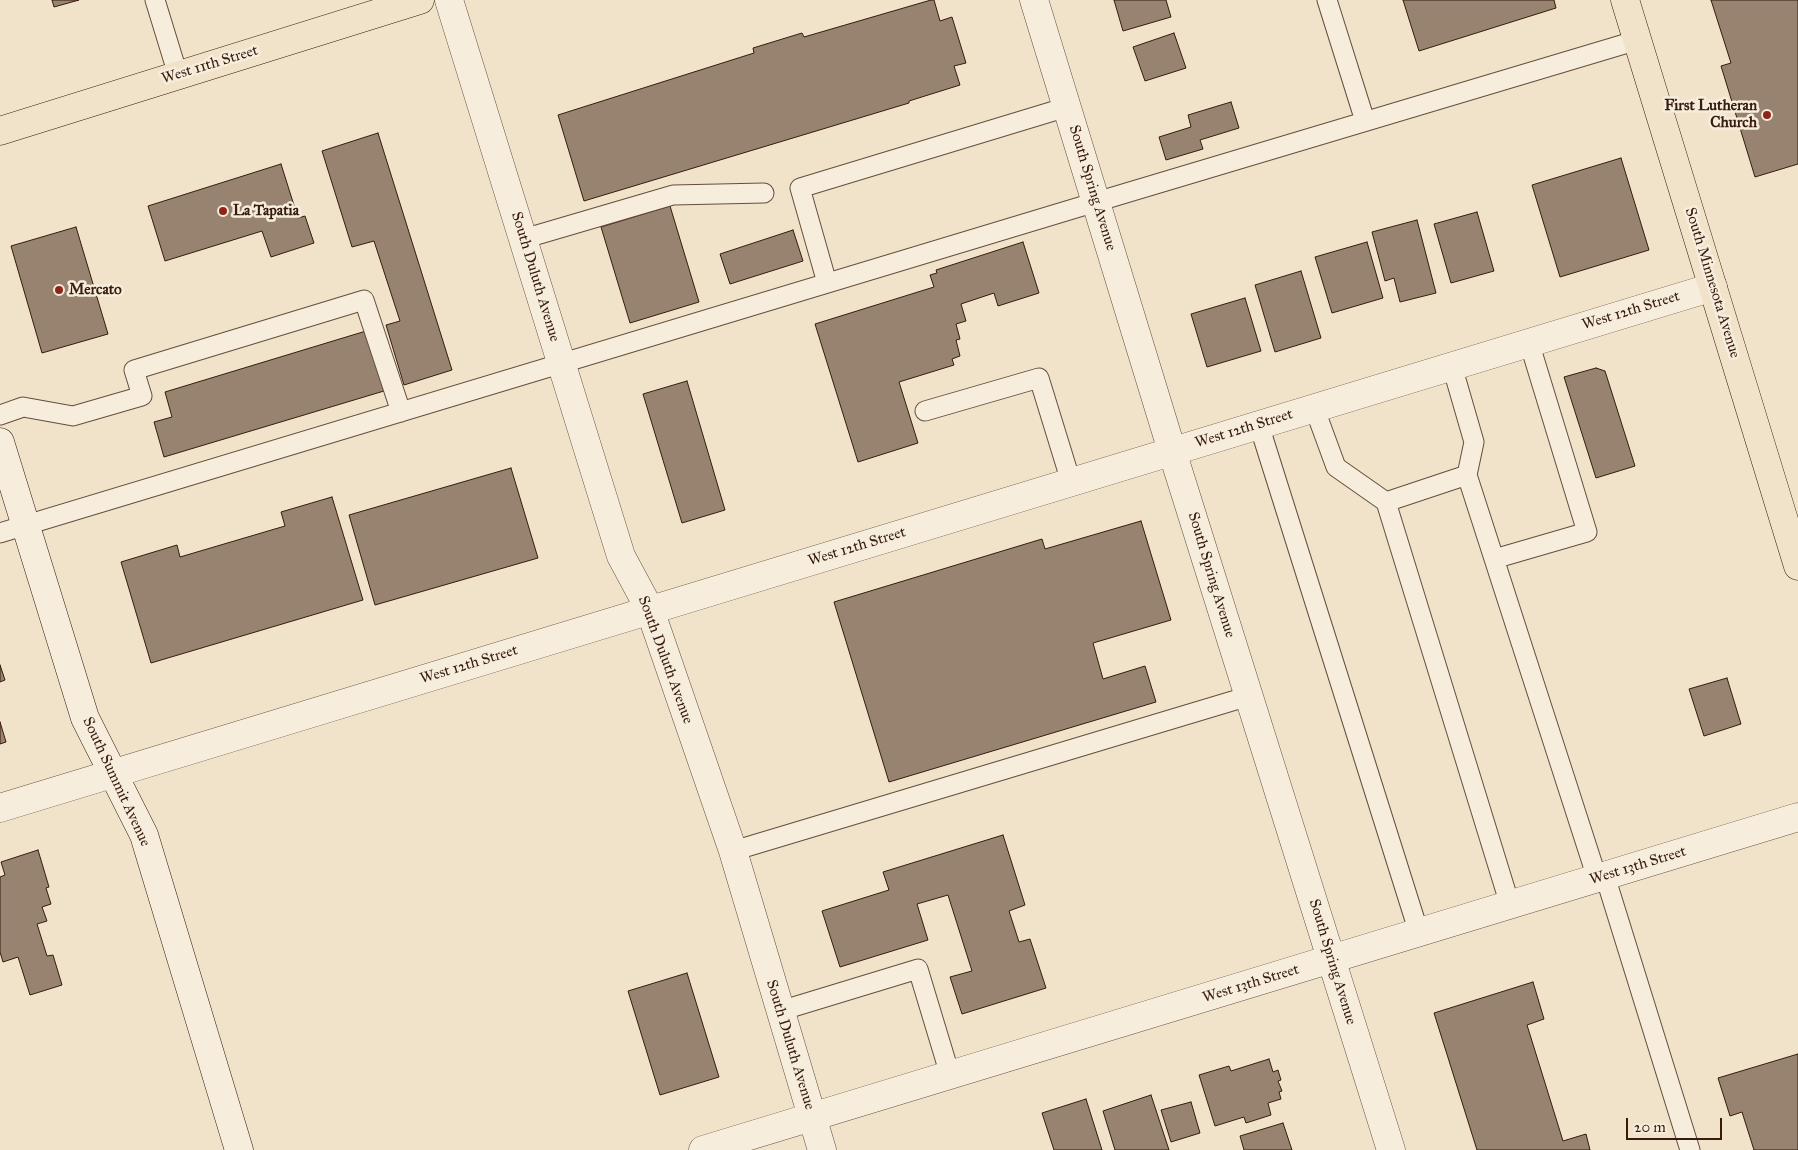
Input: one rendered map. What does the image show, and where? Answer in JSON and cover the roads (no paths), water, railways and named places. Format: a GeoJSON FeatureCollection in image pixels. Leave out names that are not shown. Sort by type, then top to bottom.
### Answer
{"type":"FeatureCollection","features":[{"type":"Feature","properties":{"kind":"main road","name":"West 11th Street"},"geometry":{"type":"LineString","coordinates":[[0,131],[420,0]]}},
{"type":"Feature","properties":{"kind":"main road","name":"South Minnesota Avenue"},"geometry":{"type":"LineString","coordinates":[[1626,0],[1798,566]]}},
{"type":"Feature","properties":{"kind":"street","name":"South Duluth Avenue"},"geometry":{"type":"LineString","coordinates":[[449,0],[621,556],[650,610],[733,851],[822,1150]]}},
{"type":"Feature","properties":{"kind":"street","name":"South Spring Avenue"},"geometry":{"type":"LineString","coordinates":[[1034,0],[1172,451],[1391,1150]]}},
{"type":"Feature","properties":{"kind":"street","name":"West 12th Street"},"geometry":{"type":"LineString","coordinates":[[0,808],[1713,287]]}},
{"type":"Feature","properties":{"kind":"street","name":"South Summit Avenue"},"geometry":{"type":"LineString","coordinates":[[0,442],[13,529],[85,718],[144,835],[239,1150]]}},
{"type":"Feature","properties":{"kind":"street","name":"West 13th Street"},"geometry":{"type":"LineString","coordinates":[[703,1150],[1798,817]]}},
{"type":"Feature","properties":{"kind":"lane"},"geometry":{"type":"LineString","coordinates":[[155,0],[178,75]]}},
{"type":"Feature","properties":{"kind":"lane"},"geometry":{"type":"LineString","coordinates":[[1327,0],[1366,122]]}},
{"type":"Feature","properties":{"kind":"lane"},"geometry":{"type":"LineString","coordinates":[[13,529],[1638,40]]}},
{"type":"Feature","properties":{"kind":"lane"},"geometry":{"type":"LineString","coordinates":[[827,283],[800,188],[1067,107]]}},
{"type":"Feature","properties":{"kind":"lane"},"geometry":{"type":"LineString","coordinates":[[523,239],[673,194],[764,193]]}},
{"type":"Feature","properties":{"kind":"lane"},"geometry":{"type":"LineString","coordinates":[[0,415],[23,408],[73,416],[142,396],[134,370],[364,300],[401,412]]}},
{"type":"Feature","properties":{"kind":"lane"},"geometry":{"type":"LineString","coordinates":[[1494,559],[1587,532],[1529,342]]}},
{"type":"Feature","properties":{"kind":"lane"},"geometry":{"type":"LineString","coordinates":[[1452,366],[1474,442],[1467,476],[1690,1150]]}},
{"type":"Feature","properties":{"kind":"lane"},"geometry":{"type":"LineString","coordinates":[[925,411],[1039,378],[1071,482]]}},
{"type":"Feature","properties":{"kind":"lane"},"geometry":{"type":"LineString","coordinates":[[1314,407],[1336,467],[1386,502],[1510,905]]}},
{"type":"Feature","properties":{"kind":"lane"},"geometry":{"type":"LineString","coordinates":[[1259,425],[1419,933]]}},
{"type":"Feature","properties":{"kind":"lane"},"geometry":{"type":"LineString","coordinates":[[1386,502],[1467,476]]}},
{"type":"Feature","properties":{"kind":"lane"},"geometry":{"type":"LineString","coordinates":[[733,851],[1249,696]]}},
{"type":"Feature","properties":{"kind":"lane"},"geometry":{"type":"LineString","coordinates":[[780,1011],[918,969],[950,1075]]}},
{"type":"Feature","properties":{"kind":"place","name":"First Lutheran Church"},"geometry":{"type":"Point","coordinates":[1767,115]}},
{"type":"Feature","properties":{"kind":"place","name":"La Tapatia"},"geometry":{"type":"Point","coordinates":[223,211]}},
{"type":"Feature","properties":{"kind":"place","name":"Mercato"},"geometry":{"type":"Point","coordinates":[59,290]}}]}
